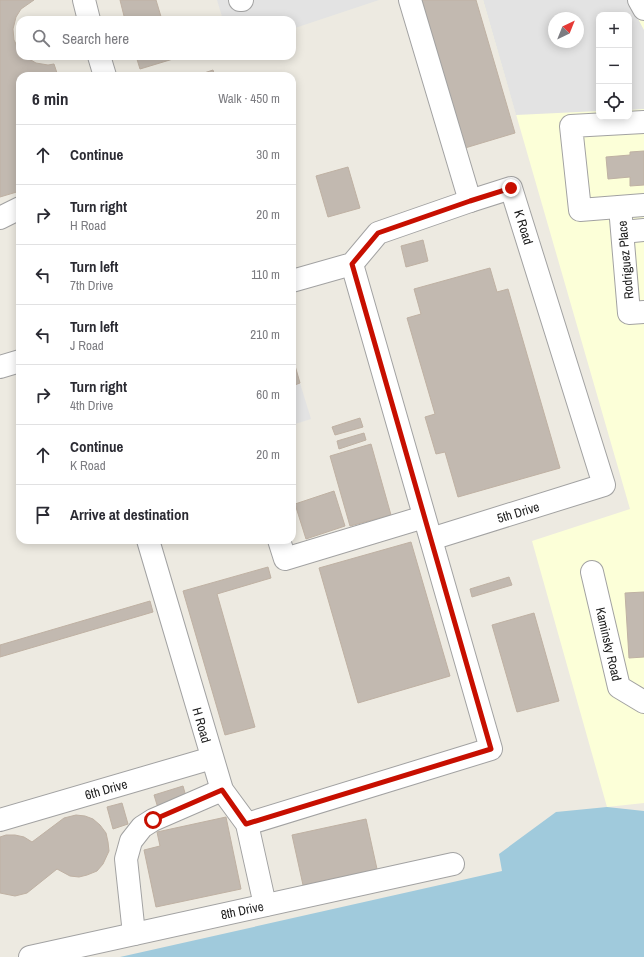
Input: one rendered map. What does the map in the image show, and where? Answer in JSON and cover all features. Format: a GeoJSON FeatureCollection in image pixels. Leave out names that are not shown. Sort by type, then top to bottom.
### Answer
{"type":"FeatureCollection","features":[{"type":"Feature","properties":{"kind":"lane"},"geometry":{"type":"LineString","coordinates":[[84,0],[88,16]]}},
{"type":"Feature","properties":{"kind":"lane"},"geometry":{"type":"LineString","coordinates":[[296,281],[352,264],[378,233],[470,201],[410,0]]}},
{"type":"Feature","properties":{"kind":"lane"},"geometry":{"type":"LineString","coordinates":[[639,0],[644,9]]}},
{"type":"Feature","properties":{"kind":"lane"},"geometry":{"type":"LineString","coordinates":[[100,60],[104,72]]}},
{"type":"Feature","properties":{"kind":"lane"},"geometry":{"type":"LineString","coordinates":[[644,122],[571,126],[580,210],[644,205]]}},
{"type":"Feature","properties":{"kind":"lane","name":"K Road"},"geometry":{"type":"LineString","coordinates":[[470,201],[511,188],[604,485]]}},
{"type":"Feature","properties":{"kind":"lane","name":"Rodriguez Place"},"geometry":{"type":"LineString","coordinates":[[620,207],[637,313]]}},
{"type":"Feature","properties":{"kind":"lane"},"geometry":{"type":"LineString","coordinates":[[0,218],[16,210]]}},
{"type":"Feature","properties":{"kind":"lane"},"geometry":{"type":"LineString","coordinates":[[623,232],[644,230]]}},
{"type":"Feature","properties":{"kind":"lane"},"geometry":{"type":"LineString","coordinates":[[246,824],[491,749],[352,264]]}},
{"type":"Feature","properties":{"kind":"lane"},"geometry":{"type":"LineString","coordinates":[[0,367],[16,362]]}},
{"type":"Feature","properties":{"kind":"lane","name":"5th Drive"},"geometry":{"type":"LineString","coordinates":[[431,539],[604,485]]}},
{"type":"Feature","properties":{"kind":"lane"},"geometry":{"type":"LineString","coordinates":[[280,544],[285,559],[424,517]]}},
{"type":"Feature","properties":{"kind":"lane","name":"H Road"},"geometry":{"type":"LineString","coordinates":[[149,544],[222,790],[246,824],[265,905]]}},
{"type":"Feature","properties":{"kind":"lane","name":"Kaminsky Road"},"geometry":{"type":"LineString","coordinates":[[592,572],[619,687],[644,702]]}},
{"type":"Feature","properties":{"kind":"lane","name":"6th Drive"},"geometry":{"type":"LineString","coordinates":[[0,820],[212,758]]}},
{"type":"Feature","properties":{"kind":"lane"},"geometry":{"type":"LineString","coordinates":[[134,934],[126,859],[131,841],[142,827],[153,820],[222,790]]}},
{"type":"Feature","properties":{"kind":"lane","name":"8th Drive"},"geometry":{"type":"LineString","coordinates":[[30,957],[454,864]]}},
{"type":"Feature","properties":{"kind":"shaded area"},"geometry":{"type":"Polygon","coordinates":[[[217,0],[379,0],[296,28],[296,16],[222,16],[217,0]]]}},
{"type":"Feature","properties":{"kind":"shaded area"},"geometry":{"type":"Polygon","coordinates":[[[483,0],[644,0],[644,803],[607,807],[532,541],[630,509],[483,0]]]}},
{"type":"Feature","properties":{"kind":"shaded area"},"geometry":{"type":"Polygon","coordinates":[[[483,0],[628,0],[644,30],[644,109],[632,110],[632,12],[596,12],[596,111],[516,115],[483,0]]]}},
{"type":"Feature","properties":{"kind":"shaded area"},"geometry":{"type":"Polygon","coordinates":[[[300,383],[311,419],[296,424],[296,384],[300,383]]]}},
{"type":"Feature","properties":{"kind":"water"},"geometry":{"type":"Polygon","coordinates":[[[607,807],[644,811],[644,957],[120,957],[502,871],[499,854],[556,812],[607,807]]]}},
{"type":"Feature","properties":{"kind":"building"},"geometry":{"type":"Polygon","coordinates":[[[0,0],[34,0],[21,9],[16,16],[13,29],[16,44],[16,60],[31,60],[36,63],[48,65],[54,64],[57,72],[16,72],[16,192],[0,197],[0,0]]]}},
{"type":"Feature","properties":{"kind":"building"},"geometry":{"type":"Polygon","coordinates":[[[120,0],[156,0],[161,16],[124,16],[120,0]]]}},
{"type":"Feature","properties":{"kind":"building"},"geometry":{"type":"Polygon","coordinates":[[[422,0],[476,0],[515,133],[465,148],[422,0]]]}},
{"type":"Feature","properties":{"kind":"building"},"geometry":{"type":"Polygon","coordinates":[[[137,60],[170,60],[140,69],[137,60]]]}},
{"type":"Feature","properties":{"kind":"building"},"geometry":{"type":"Polygon","coordinates":[[[644,151],[644,185],[630,186],[630,177],[608,179],[606,157],[630,155],[630,152],[644,151]]]}},
{"type":"Feature","properties":{"kind":"building"},"geometry":{"type":"Polygon","coordinates":[[[348,167],[360,208],[328,217],[316,176],[348,167]]]}},
{"type":"Feature","properties":{"kind":"building"},"geometry":{"type":"Polygon","coordinates":[[[423,240],[428,261],[406,267],[401,246],[423,240]]]}},
{"type":"Feature","properties":{"kind":"building"},"geometry":{"type":"Polygon","coordinates":[[[490,268],[497,292],[508,289],[560,468],[458,497],[445,452],[436,454],[425,417],[435,414],[407,318],[421,314],[414,289],[490,268]]]}},
{"type":"Feature","properties":{"kind":"building"},"geometry":{"type":"Polygon","coordinates":[[[296,369],[300,383],[296,384],[296,369]]]}},
{"type":"Feature","properties":{"kind":"building"},"geometry":{"type":"Polygon","coordinates":[[[360,418],[363,427],[335,435],[332,427],[360,418]]]}},
{"type":"Feature","properties":{"kind":"building"},"geometry":{"type":"Polygon","coordinates":[[[364,433],[366,440],[339,449],[337,441],[364,433]]]}},
{"type":"Feature","properties":{"kind":"building"},"geometry":{"type":"Polygon","coordinates":[[[371,444],[391,515],[350,526],[330,456],[371,444]]]}},
{"type":"Feature","properties":{"kind":"building"},"geometry":{"type":"Polygon","coordinates":[[[334,491],[345,526],[306,539],[296,504],[334,491]]]}},
{"type":"Feature","properties":{"kind":"building"},"geometry":{"type":"Polygon","coordinates":[[[411,542],[450,676],[358,703],[319,568],[411,542]]]}},
{"type":"Feature","properties":{"kind":"building"},"geometry":{"type":"Polygon","coordinates":[[[268,567],[271,578],[217,594],[255,727],[225,735],[183,591],[268,567]]]}},
{"type":"Feature","properties":{"kind":"building"},"geometry":{"type":"Polygon","coordinates":[[[509,577],[512,585],[472,597],[470,589],[509,577]]]}},
{"type":"Feature","properties":{"kind":"building"},"geometry":{"type":"Polygon","coordinates":[[[644,592],[644,657],[629,658],[625,593],[644,592]]]}},
{"type":"Feature","properties":{"kind":"building"},"geometry":{"type":"Polygon","coordinates":[[[150,601],[153,612],[0,657],[0,645],[150,601]]]}},
{"type":"Feature","properties":{"kind":"building"},"geometry":{"type":"Polygon","coordinates":[[[534,613],[559,701],[517,712],[492,625],[534,613]]]}},
{"type":"Feature","properties":{"kind":"building"},"geometry":{"type":"Polygon","coordinates":[[[183,786],[187,800],[158,808],[154,795],[183,786]]]}},
{"type":"Feature","properties":{"kind":"building"},"geometry":{"type":"Polygon","coordinates":[[[122,803],[128,824],[113,829],[107,807],[122,803]]]}},
{"type":"Feature","properties":{"kind":"building"},"geometry":{"type":"Polygon","coordinates":[[[76,815],[93,819],[106,833],[109,851],[103,864],[97,871],[79,877],[70,876],[57,869],[27,893],[15,896],[0,893],[0,837],[15,835],[24,837],[32,842],[64,818],[76,815]]]}},
{"type":"Feature","properties":{"kind":"building"},"geometry":{"type":"Polygon","coordinates":[[[226,817],[241,889],[156,907],[144,850],[160,846],[157,832],[226,817]]]}},
{"type":"Feature","properties":{"kind":"building"},"geometry":{"type":"Polygon","coordinates":[[[366,819],[377,869],[303,885],[292,835],[366,819]]]}},
{"type":"Feature","properties":{"kind":"route"},"geometry":{"type":"LineString","coordinates":[[153,820],[222,790],[246,824],[491,749],[352,264],[378,233],[511,188]]}}]}
